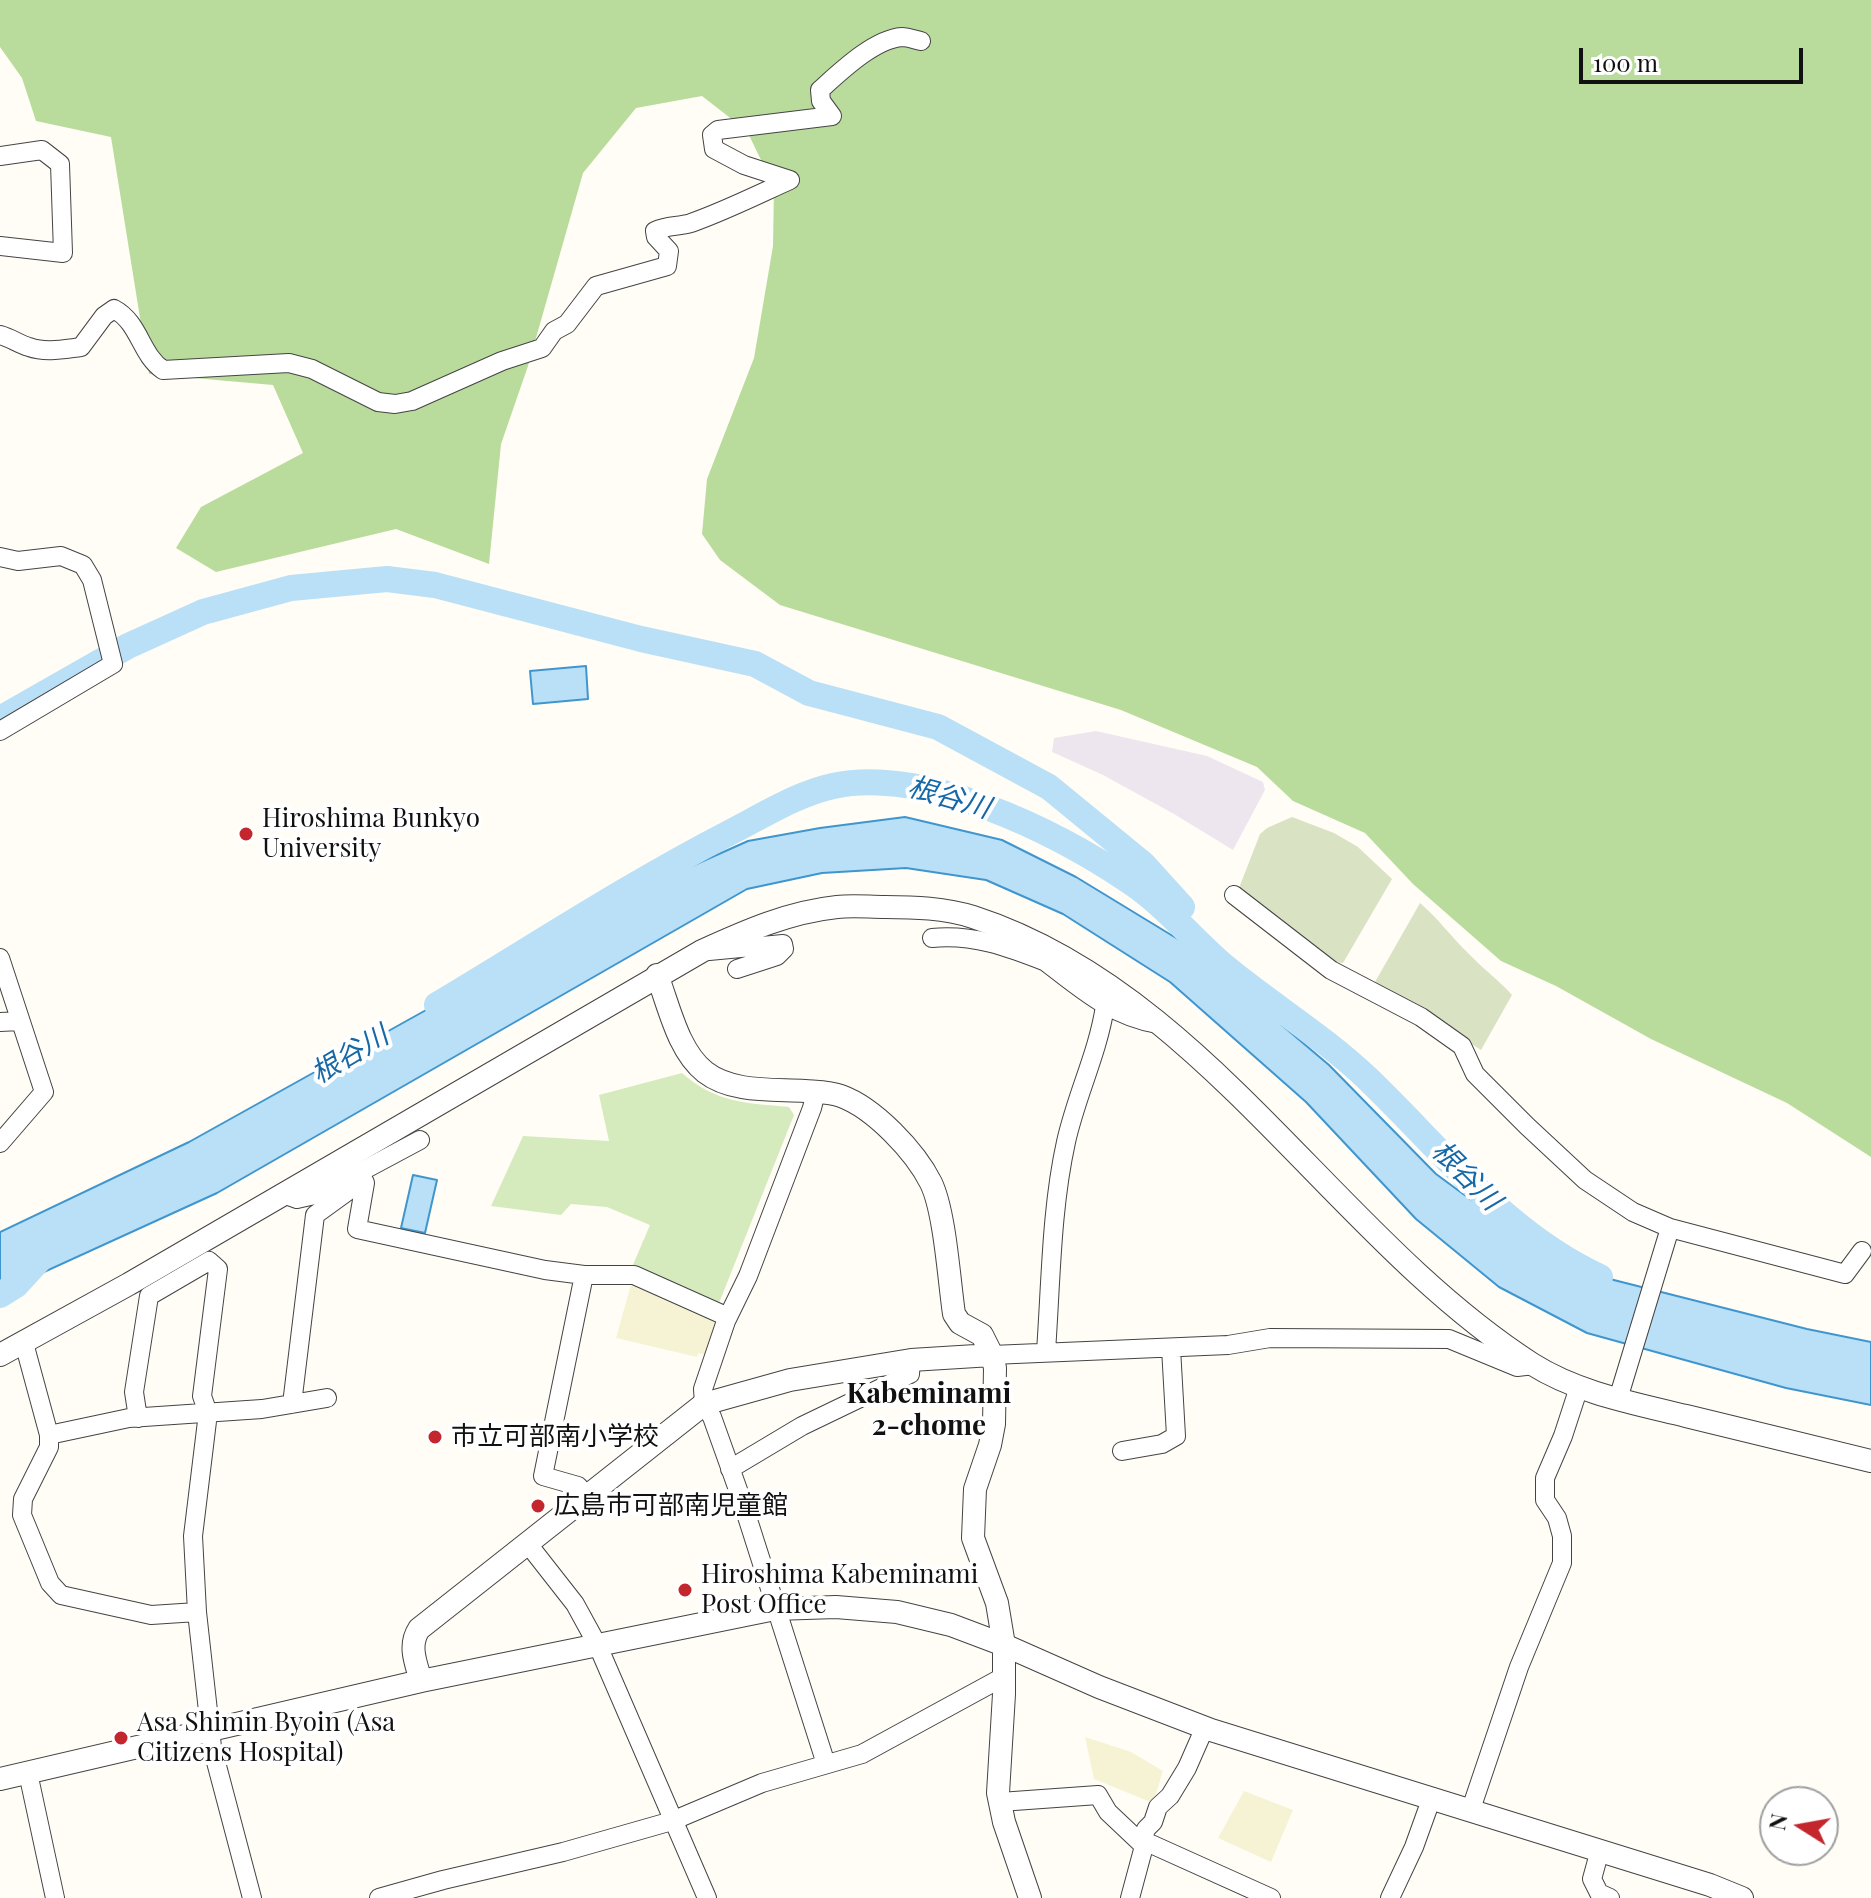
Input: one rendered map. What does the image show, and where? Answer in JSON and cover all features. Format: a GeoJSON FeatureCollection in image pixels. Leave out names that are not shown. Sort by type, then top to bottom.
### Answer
{"type":"FeatureCollection","features":[{"type":"Feature","properties":{"kind":"street"},"geometry":{"type":"LineString","coordinates":[[0,335],[15,338],[29,347],[49,351],[81,347],[104,316],[114,309],[127,316],[155,364],[163,370],[289,363],[312,369],[378,402],[395,404],[412,401],[502,361],[542,348],[554,331],[567,324],[596,286],[667,266],[669,251],[656,237],[655,231],[666,225],[682,226],[702,219],[790,180],[744,165],[714,149],[712,135],[718,130],[832,116],[821,101],[820,90],[838,74],[877,46],[902,37],[921,41]]}},
{"type":"Feature","properties":{"kind":"street"},"geometry":{"type":"LineString","coordinates":[[0,156],[42,150],[60,164],[63,253],[0,246]]}},
{"type":"Feature","properties":{"kind":"street"},"geometry":{"type":"LineString","coordinates":[[0,557],[18,561],[61,556],[83,565],[92,580],[113,664],[0,731]]}},
{"type":"Feature","properties":{"kind":"street"},"geometry":{"type":"LineString","coordinates":[[1234,895],[1331,970],[1421,1017],[1462,1046],[1475,1074],[1585,1180],[1668,1233],[1845,1274],[1862,1251]]}},
{"type":"Feature","properties":{"kind":"street"},"geometry":{"type":"LineString","coordinates":[[0,1355],[702,951],[758,926],[798,914],[840,906],[901,907],[970,916],[1049,956],[1095,975],[1211,1070],[1413,1269],[1482,1331],[1534,1365],[1579,1387],[1620,1393],[1871,1461]]}},
{"type":"Feature","properties":{"kind":"street"},"geometry":{"type":"LineString","coordinates":[[932,938],[976,938],[1049,956],[1105,1006],[1136,1020],[1158,1024]]}},
{"type":"Feature","properties":{"kind":"street"},"geometry":{"type":"LineString","coordinates":[[702,951],[783,944],[784,949],[777,956],[737,969]]}},
{"type":"Feature","properties":{"kind":"street"},"geometry":{"type":"LineString","coordinates":[[0,958],[44,1092],[0,1143]]}},
{"type":"Feature","properties":{"kind":"street"},"geometry":{"type":"LineString","coordinates":[[657,975],[682,1038],[694,1061],[706,1073],[722,1082],[747,1088],[838,1094],[861,1104],[913,1156],[931,1184],[939,1210],[954,1314],[960,1323],[982,1335],[995,1368],[994,1424],[975,1489],[973,1538],[997,1603],[1004,1645],[998,1793],[1014,1856],[1030,1898]]}},
{"type":"Feature","properties":{"kind":"street"},"geometry":{"type":"LineString","coordinates":[[1046,1351],[1057,1199],[1066,1142],[1101,1031],[1105,1006]]}},
{"type":"Feature","properties":{"kind":"street"},"geometry":{"type":"LineString","coordinates":[[0,1022],[20,1021]]}},
{"type":"Feature","properties":{"kind":"street"},"geometry":{"type":"LineString","coordinates":[[816,1092],[703,1389],[704,1404],[712,1417],[730,1469],[826,1764]]}},
{"type":"Feature","properties":{"kind":"street"},"geometry":{"type":"LineString","coordinates":[[283,1194],[297,1199],[319,1194],[420,1140]]}},
{"type":"Feature","properties":{"kind":"street"},"geometry":{"type":"LineString","coordinates":[[360,1172],[365,1183],[357,1229],[545,1270],[584,1275],[634,1275],[728,1317]]}},
{"type":"Feature","properties":{"kind":"street"},"geometry":{"type":"LineString","coordinates":[[292,1404],[315,1215],[355,1186],[360,1172]]}},
{"type":"Feature","properties":{"kind":"street"},"geometry":{"type":"LineString","coordinates":[[1620,1393],[1668,1233]]}},
{"type":"Feature","properties":{"kind":"street"},"geometry":{"type":"LineString","coordinates":[[138,1418],[134,1392],[149,1296],[209,1261],[218,1269],[202,1396],[208,1413],[193,1536],[197,1612],[216,1768],[252,1898]]}},
{"type":"Feature","properties":{"kind":"street"},"geometry":{"type":"LineString","coordinates":[[584,1275],[543,1476],[578,1486],[588,1497]]}},
{"type":"Feature","properties":{"kind":"street"},"geometry":{"type":"LineString","coordinates":[[421,1681],[413,1650],[413,1639],[419,1629],[704,1404],[790,1380],[911,1360],[1046,1351],[1228,1345],[1270,1338],[1449,1339],[1517,1367],[1534,1365]]}},
{"type":"Feature","properties":{"kind":"street"},"geometry":{"type":"LineString","coordinates":[[24,1343],[49,1435],[49,1447],[23,1499],[22,1515],[50,1583],[61,1595],[151,1615],[197,1612]]}},
{"type":"Feature","properties":{"kind":"street"},"geometry":{"type":"LineString","coordinates":[[1122,1451],[1162,1444],[1176,1436],[1171,1348]]}},
{"type":"Feature","properties":{"kind":"street"},"geometry":{"type":"LineString","coordinates":[[730,1469],[802,1426],[910,1374],[911,1360]]}},
{"type":"Feature","properties":{"kind":"street"},"geometry":{"type":"LineString","coordinates":[[1471,1809],[1519,1667],[1562,1563],[1562,1536],[1557,1518],[1545,1500],[1545,1478],[1579,1387]]}},
{"type":"Feature","properties":{"kind":"street"},"geometry":{"type":"LineString","coordinates":[[49,1435],[138,1418],[327,1398]]}},
{"type":"Feature","properties":{"kind":"street"},"geometry":{"type":"LineString","coordinates":[[528,1544],[575,1604],[598,1646],[707,1898]]}},
{"type":"Feature","properties":{"kind":"street"},"geometry":{"type":"LineString","coordinates":[[0,1779],[421,1681],[775,1609],[836,1607],[897,1612],[951,1625],[1205,1727],[1600,1850],[1742,1898]]}},
{"type":"Feature","properties":{"kind":"street"},"geometry":{"type":"LineString","coordinates":[[379,1898],[672,1821],[762,1783],[862,1754],[1005,1676]]}},
{"type":"Feature","properties":{"kind":"street"},"geometry":{"type":"LineString","coordinates":[[1130,1898],[1146,1829],[1187,1768],[1205,1727]]}},
{"type":"Feature","properties":{"kind":"street"},"geometry":{"type":"LineString","coordinates":[[28,1773],[55,1898]]}},
{"type":"Feature","properties":{"kind":"street"},"geometry":{"type":"LineString","coordinates":[[1000,1802],[1098,1795],[1108,1812],[1143,1844],[1151,1844],[1271,1898]]}},
{"type":"Feature","properties":{"kind":"street"},"geometry":{"type":"LineString","coordinates":[[1390,1898],[1414,1847],[1432,1797]]}},
{"type":"Feature","properties":{"kind":"street"},"geometry":{"type":"LineString","coordinates":[[1600,1850],[1592,1879],[1599,1893],[1610,1898]]}},
{"type":"Feature","properties":{"kind":"shaded area"},"geometry":{"type":"Polygon","coordinates":[[[1096,731],[1207,756],[1263,782],[1265,790],[1233,850],[1103,775],[1052,752],[1054,738],[1096,731]]]}},
{"type":"Feature","properties":{"kind":"shaded area"},"geometry":{"type":"Polygon","coordinates":[[[632,1281],[718,1319],[706,1355],[698,1353],[697,1357],[616,1338],[632,1281]]]}},
{"type":"Feature","properties":{"kind":"shaded area"},"geometry":{"type":"Polygon","coordinates":[[[1085,1737],[1131,1752],[1163,1771],[1153,1803],[1094,1779],[1085,1737]]]}},
{"type":"Feature","properties":{"kind":"shaded area"},"geometry":{"type":"Polygon","coordinates":[[[1244,1791],[1293,1810],[1271,1862],[1218,1838],[1244,1791]]]}},
{"type":"Feature","properties":{"kind":"green space"},"geometry":{"type":"Polygon","coordinates":[[[0,0],[1871,0],[1871,1157],[1787,1103],[1651,1039],[1556,986],[1501,961],[1413,884],[1365,833],[1293,801],[1257,767],[1121,710],[780,605],[720,560],[702,534],[707,479],[754,358],[773,246],[774,187],[747,131],[702,96],[636,108],[583,173],[528,366],[501,444],[489,564],[396,529],[216,572],[176,548],[201,507],[303,453],[273,385],[149,374],[111,137],[36,121],[22,78],[0,47],[0,0]]]}},
{"type":"Feature","properties":{"kind":"green space"},"geometry":{"type":"Polygon","coordinates":[[[1292,817],[1334,833],[1358,847],[1392,879],[1343,963],[1335,962],[1239,888],[1260,834],[1292,817]]]}},
{"type":"Feature","properties":{"kind":"green space"},"geometry":{"type":"Polygon","coordinates":[[[1420,903],[1512,995],[1481,1050],[1375,982],[1420,903]]]}},
{"type":"Feature","properties":{"kind":"green space"},"geometry":{"type":"Polygon","coordinates":[[[682,1073],[719,1096],[789,1107],[794,1115],[719,1303],[632,1267],[650,1225],[607,1207],[571,1204],[561,1215],[491,1206],[523,1136],[609,1141],[599,1095],[682,1073]]]}},
{"type":"Feature","properties":{"kind":"water"},"geometry":{"type":"Polygon","coordinates":[[[586,666],[588,699],[533,704],[530,671],[586,666]]]}},
{"type":"Feature","properties":{"kind":"water"},"geometry":{"type":"Polygon","coordinates":[[[905,817],[1002,840],[1076,877],[1186,944],[1329,1065],[1436,1174],[1519,1235],[1602,1277],[1871,1342],[1871,1405],[1786,1388],[1587,1333],[1499,1287],[1416,1219],[1306,1102],[1170,982],[1063,914],[986,880],[906,868],[822,873],[747,889],[217,1193],[0,1292],[0,1232],[189,1142],[656,882],[748,841],[905,817]]]}},
{"type":"Feature","properties":{"kind":"water"},"geometry":{"type":"Polygon","coordinates":[[[413,1175],[437,1180],[425,1233],[401,1228],[413,1175]]]}},
{"type":"Feature","properties":{"kind":"waterway"},"geometry":{"type":"LineString","coordinates":[[0,719],[128,646],[203,612],[291,588],[387,579],[435,585],[641,639],[755,664],[809,693],[938,727],[1049,787],[1143,864],[1182,907]]}},
{"type":"Feature","properties":{"kind":"waterway","name":"根谷川"},"geometry":{"type":"LineString","coordinates":[[437,1005],[656,873],[807,794],[833,786],[869,782],[948,794],[1029,825],[1101,863],[1145,892],[1225,967],[1316,1035],[1368,1079],[1505,1214],[1534,1238],[1600,1277]]}},
{"type":"Feature","properties":{"kind":"waterway","name":"根谷川"},"geometry":{"type":"LineString","coordinates":[[0,1295],[16,1285],[39,1260]]}},
{"type":"Feature","properties":{"kind":"place","name":"Hiroshima Bunkyo University"},"geometry":{"type":"Point","coordinates":[246,834]}},
{"type":"Feature","properties":{"kind":"place","name":"市立可部南小学校"},"geometry":{"type":"Point","coordinates":[435,1437]}},
{"type":"Feature","properties":{"kind":"place","name":"広島市可部南児童館"},"geometry":{"type":"Point","coordinates":[538,1506]}},
{"type":"Feature","properties":{"kind":"place","name":"Hiroshima Kabeminami Post Office"},"geometry":{"type":"Point","coordinates":[685,1590]}},
{"type":"Feature","properties":{"kind":"place","name":"Asa Shimin Byoin (Asa Citizens Hospital)"},"geometry":{"type":"Point","coordinates":[121,1738]}},
{"type":"Feature","properties":{"kind":"district","name":"Kabeminami 2-chome"},"geometry":{"type":"Point","coordinates":[929,1410]}}]}
